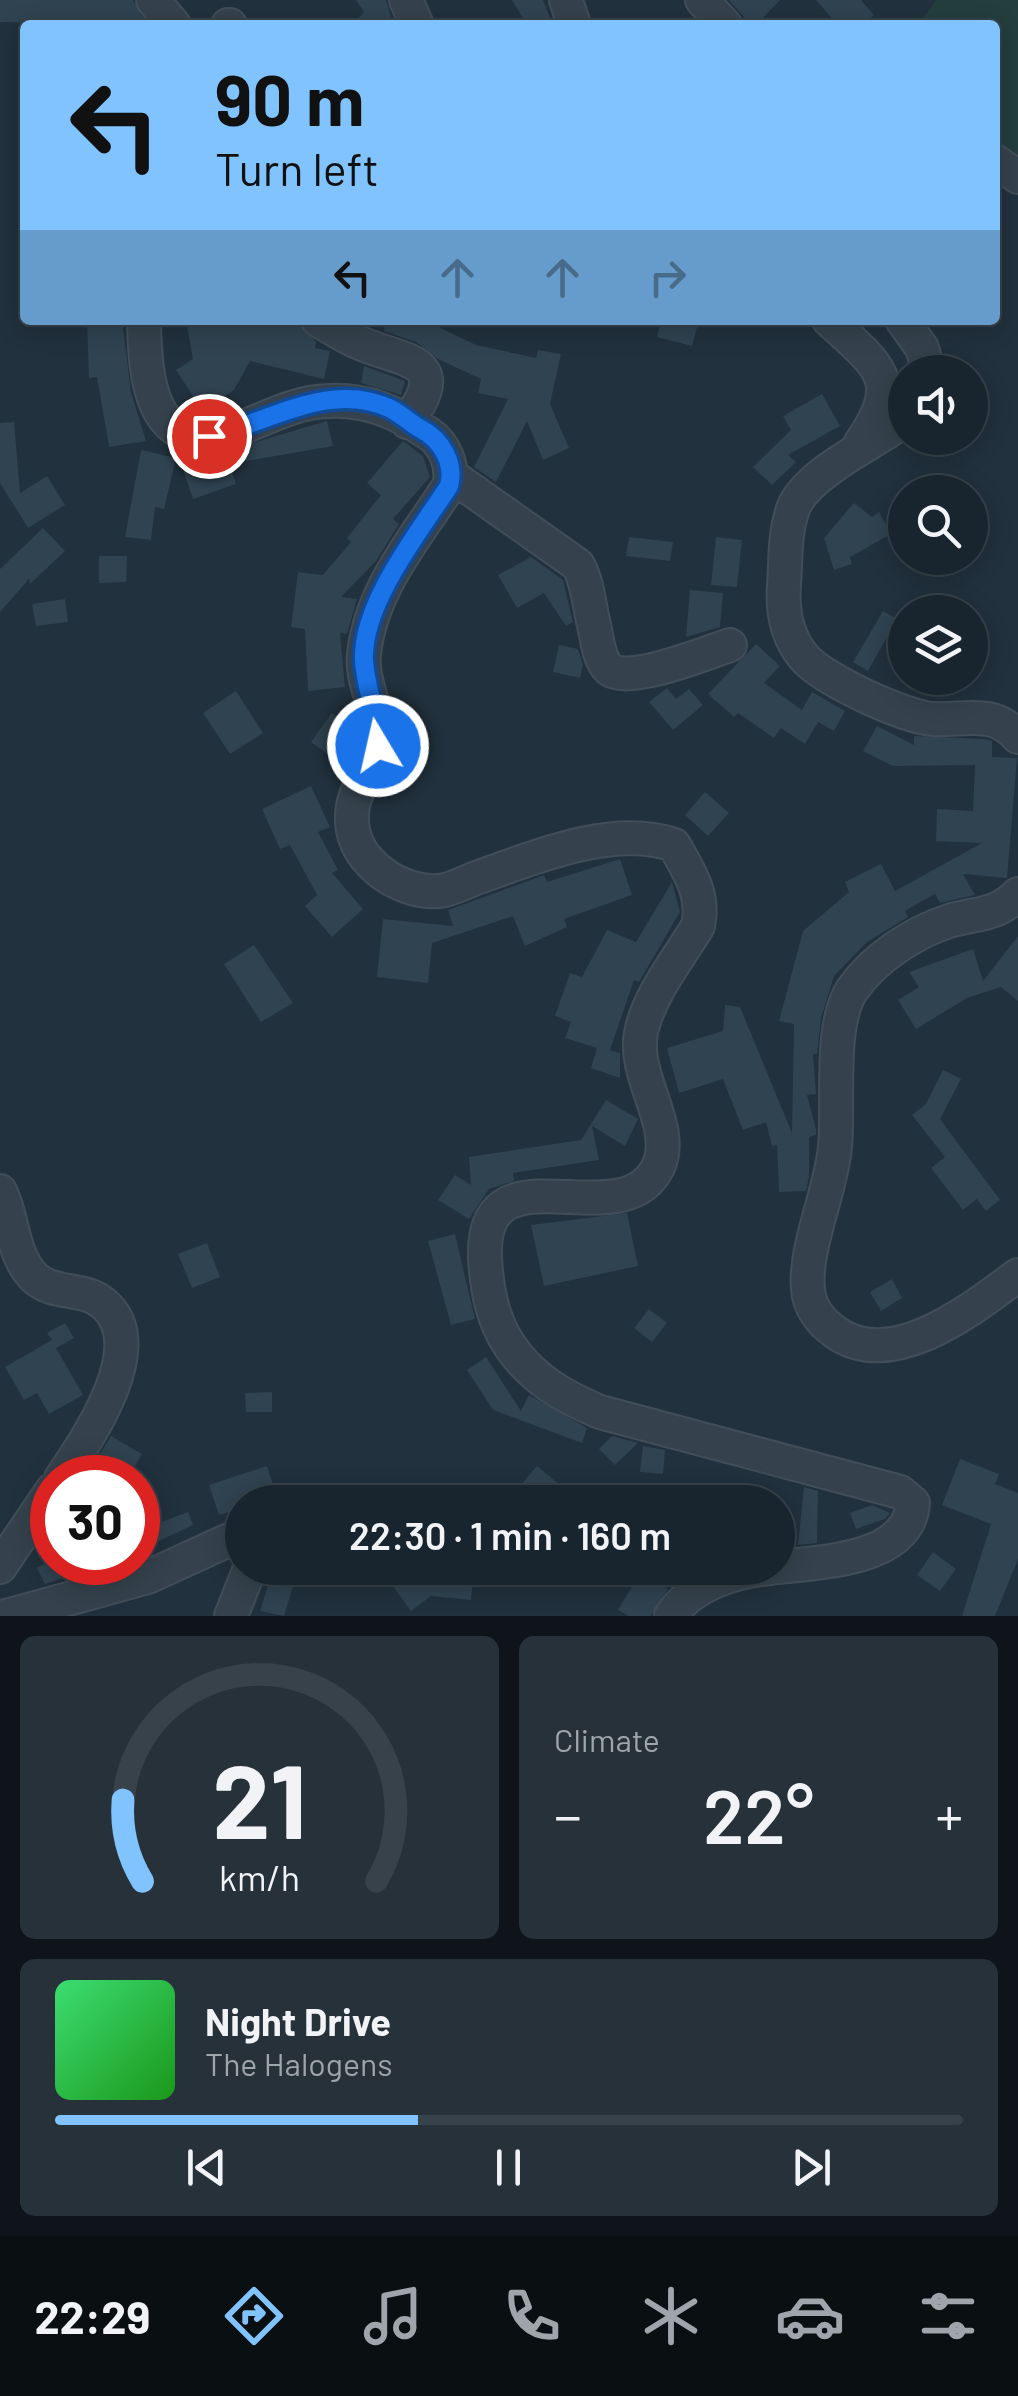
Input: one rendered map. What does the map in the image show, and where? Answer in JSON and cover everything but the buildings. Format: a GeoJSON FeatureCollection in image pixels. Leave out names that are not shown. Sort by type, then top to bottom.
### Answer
{"type":"FeatureCollection","features":[{"type":"Feature","properties":{"kind":"street"},"geometry":{"type":"LineString","coordinates":[[154,0],[170,20]]}},
{"type":"Feature","properties":{"kind":"street"},"geometry":{"type":"LineString","coordinates":[[702,0],[720,20]]}},
{"type":"Feature","properties":{"kind":"street"},"geometry":{"type":"LineString","coordinates":[[144,325],[145,372],[164,420],[179,432],[196,436],[219,434],[270,414],[326,400],[389,408],[431,434],[445,452],[452,476],[578,565],[600,653],[614,673],[633,675],[730,646]]}},
{"type":"Feature","properties":{"kind":"street"},"geometry":{"type":"LineString","coordinates":[[327,325],[357,342],[413,360],[422,369],[425,390],[408,422]]}},
{"type":"Feature","properties":{"kind":"street"},"geometry":{"type":"LineString","coordinates":[[834,325],[873,362],[883,381],[885,402],[880,414],[852,454]]}},
{"type":"Feature","properties":{"kind":"street"},"geometry":{"type":"LineString","coordinates":[[906,325],[924,355]]}},
{"type":"Feature","properties":{"kind":"street"},"geometry":{"type":"LineString","coordinates":[[888,431],[806,489],[793,507],[783,558],[782,604],[789,634],[804,659],[898,709],[932,719],[973,715],[1011,729],[1018,737]]}},
{"type":"Feature","properties":{"kind":"street"},"geometry":{"type":"LineString","coordinates":[[452,476],[390,574],[363,655],[378,723],[378,746],[354,802],[352,821],[362,852],[381,874],[408,888],[440,891],[542,855],[602,843],[659,840],[674,845],[692,878],[702,908],[698,926],[641,1034],[640,1056],[662,1140],[660,1162],[649,1182],[629,1196],[517,1199],[491,1217],[484,1233],[491,1308],[518,1358],[569,1399],[600,1412],[900,1492],[913,1503],[912,1521],[898,1539],[849,1556],[795,1564]]}},
{"type":"Feature","properties":{"kind":"street"},"geometry":{"type":"LineString","coordinates":[[1018,894],[1002,908],[922,932],[878,961],[849,994],[841,1016],[834,1152],[807,1288],[823,1324],[859,1345],[882,1346],[905,1342],[957,1315],[1018,1275]]}},
{"type":"Feature","properties":{"kind":"street"},"geometry":{"type":"LineString","coordinates":[[0,1191],[14,1240],[30,1273],[42,1285],[104,1302],[117,1319],[124,1343],[118,1373],[73,1455]]}},
{"type":"Feature","properties":{"kind":"street"},"geometry":{"type":"LineString","coordinates":[[0,1567],[30,1523]]}},
{"type":"Feature","properties":{"kind":"street"},"geometry":{"type":"LineString","coordinates":[[6,1616],[148,1577],[225,1542]]}},
{"type":"Feature","properties":{"kind":"street"},"geometry":{"type":"LineString","coordinates":[[231,1616],[243,1585]]}},
{"type":"Feature","properties":{"kind":"street"},"geometry":{"type":"LineString","coordinates":[[671,1616],[679,1602],[710,1585]]}},
{"type":"Feature","properties":{"kind":"green space"},"geometry":{"type":"Polygon","coordinates":[[[936,0],[1018,0],[1018,159],[1000,146],[1000,20],[922,20],[936,0]]]}},
{"type":"Feature","properties":{"kind":"route"},"geometry":{"type":"LineString","coordinates":[[209,436],[230,432],[270,414],[326,400],[361,402],[389,408],[431,434],[445,452],[452,476],[449,486],[390,574],[363,655],[367,689],[378,723],[378,746]]}}]}
